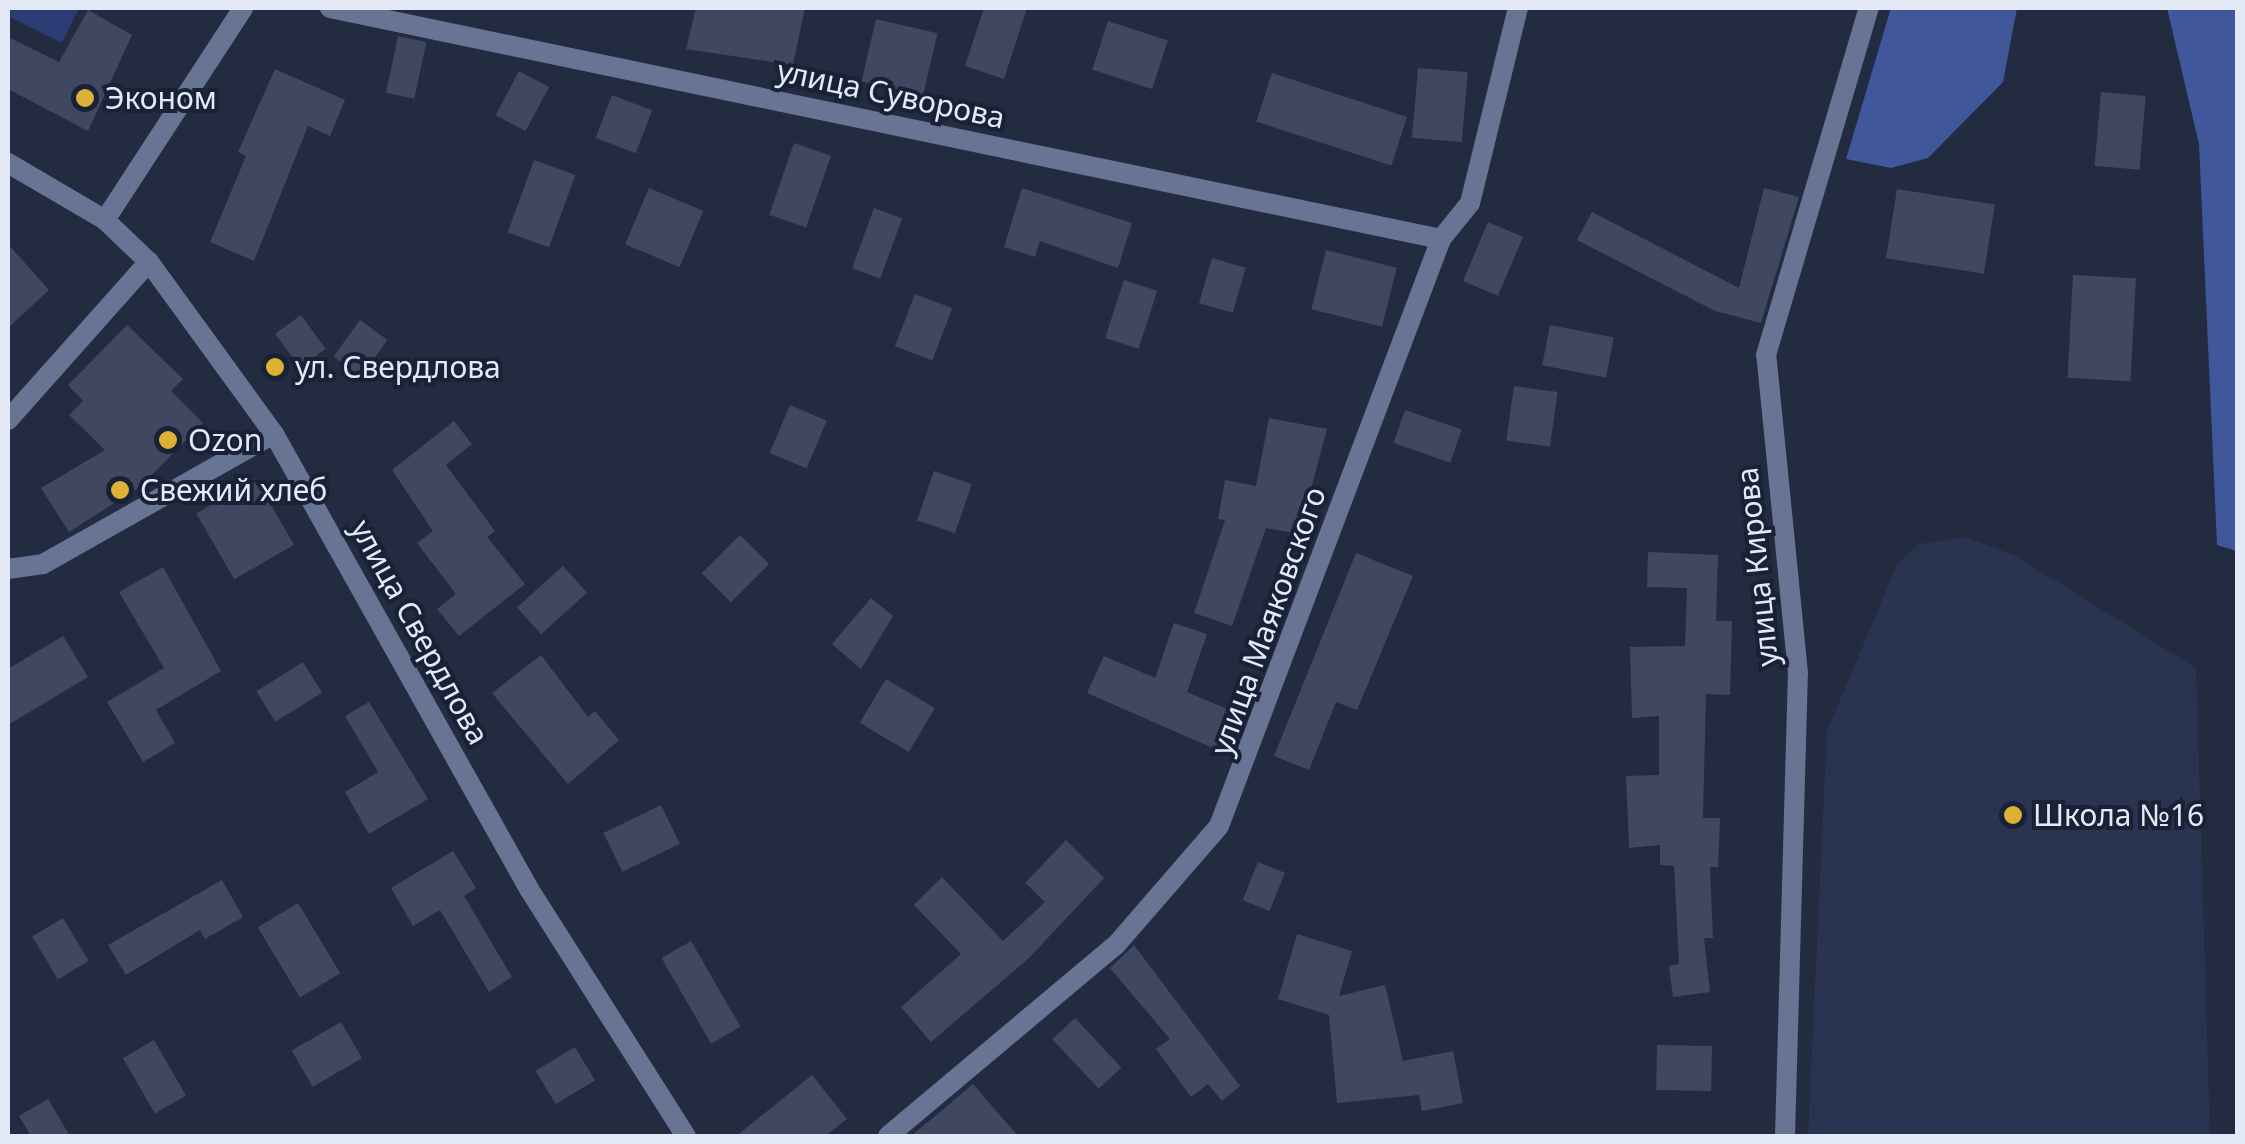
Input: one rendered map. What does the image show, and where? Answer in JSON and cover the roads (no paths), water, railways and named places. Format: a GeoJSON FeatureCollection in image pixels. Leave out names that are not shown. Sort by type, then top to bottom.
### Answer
{"type":"FeatureCollection","features":[{"type":"Feature","properties":{"kind":"street","name":"улица Суворова"},"geometry":{"type":"LineString","coordinates":[[330,8],[1441,239]]}},
{"type":"Feature","properties":{"kind":"street","name":"улица Маяковского"},"geometry":{"type":"LineString","coordinates":[[888,1136],[1116,945],[1219,826],[1441,239],[1470,202],[1518,8]]}},
{"type":"Feature","properties":{"kind":"street","name":"улица Кирова"},"geometry":{"type":"LineString","coordinates":[[1785,1136],[1798,673],[1766,355],[1869,8]]}},
{"type":"Feature","properties":{"kind":"street"},"geometry":{"type":"LineString","coordinates":[[105,220],[236,10]]}},
{"type":"Feature","properties":{"kind":"street","name":"улица Свердлова"},"geometry":{"type":"LineString","coordinates":[[8,164],[105,220],[149,262],[274,434],[529,890],[686,1136]]}},
{"type":"Feature","properties":{"kind":"street"},"geometry":{"type":"LineString","coordinates":[[8,420],[149,262]]}},
{"type":"Feature","properties":{"kind":"street"},"geometry":{"type":"LineString","coordinates":[[8,569],[43,564],[274,434]]}},
{"type":"Feature","properties":{"kind":"place","name":"Эконом"},"geometry":{"type":"Point","coordinates":[85,98]}},
{"type":"Feature","properties":{"kind":"place","name":"ул. Свердлова"},"geometry":{"type":"Point","coordinates":[275,367]}},
{"type":"Feature","properties":{"kind":"place","name":"Ozon"},"geometry":{"type":"Point","coordinates":[168,440]}},
{"type":"Feature","properties":{"kind":"place","name":"Свежий хлеб"},"geometry":{"type":"Point","coordinates":[120,490]}},
{"type":"Feature","properties":{"kind":"place","name":"Школа №16"},"geometry":{"type":"Point","coordinates":[2013,815]}}]}
